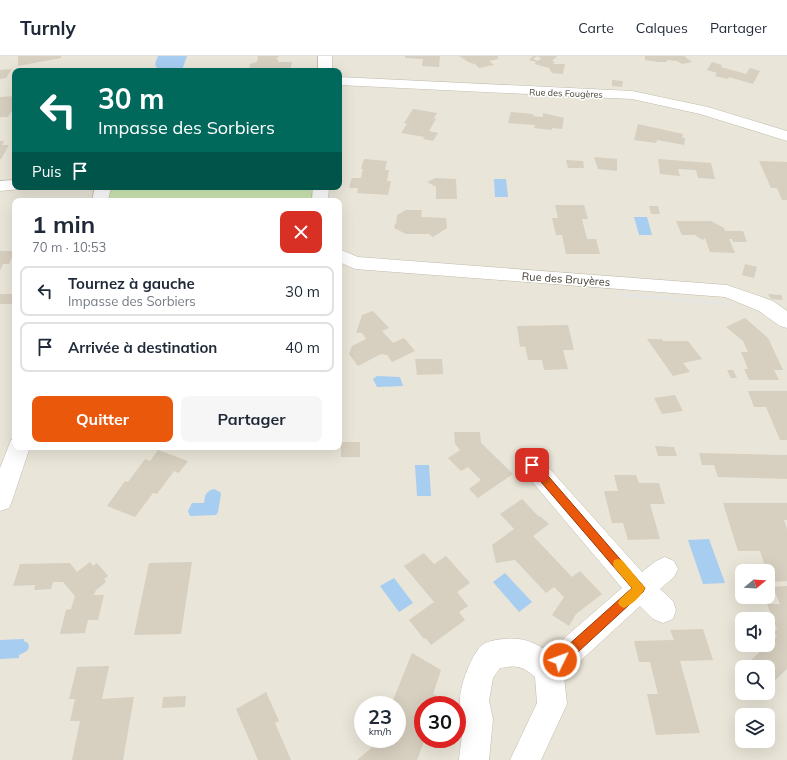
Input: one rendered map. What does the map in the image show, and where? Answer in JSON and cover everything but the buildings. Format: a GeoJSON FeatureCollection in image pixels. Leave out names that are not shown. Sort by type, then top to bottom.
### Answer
{"type":"FeatureCollection","features":[{"type":"Feature","properties":{"kind":"street"},"geometry":{"type":"LineString","coordinates":[[325,56],[325,68]]}},
{"type":"Feature","properties":{"kind":"street","name":"Rue des Fougères"},"geometry":{"type":"LineString","coordinates":[[342,81],[632,95],[703,110],[787,136]]}},
{"type":"Feature","properties":{"kind":"street"},"geometry":{"type":"LineString","coordinates":[[0,186],[12,186]]}},
{"type":"Feature","properties":{"kind":"street","name":"Rue des Bruyères"},"geometry":{"type":"LineString","coordinates":[[342,256],[355,263],[726,291],[766,306],[787,322]]}},
{"type":"Feature","properties":{"kind":"street"},"geometry":{"type":"LineString","coordinates":[[0,501],[18,450]]}},
{"type":"Feature","properties":{"kind":"street"},"geometry":{"type":"LineString","coordinates":[[532,465],[640,588],[663,610]]}},
{"type":"Feature","properties":{"kind":"street"},"geometry":{"type":"LineString","coordinates":[[549,670],[640,588],[665,569]]}},
{"type":"Feature","properties":{"kind":"street"},"geometry":{"type":"LineString","coordinates":[[474,760],[478,719],[474,701],[480,672],[492,655],[510,652],[529,654],[549,670],[552,704],[526,760]]}},
{"type":"Feature","properties":{"kind":"shaded area"},"geometry":{"type":"Polygon","coordinates":[[[0,56],[787,56],[787,760],[0,760],[0,56]]]}},
{"type":"Feature","properties":{"kind":"shaded area"},"geometry":{"type":"Polygon","coordinates":[[[620,293],[733,302],[730,306],[624,297],[620,293]]]}},
{"type":"Feature","properties":{"kind":"green space"},"geometry":{"type":"Polygon","coordinates":[[[109,190],[313,190],[312,198],[107,198],[109,190]]]}},
{"type":"Feature","properties":{"kind":"water"},"geometry":{"type":"Polygon","coordinates":[[[158,56],[187,56],[183,68],[157,68],[155,64],[158,56]]]}},
{"type":"Feature","properties":{"kind":"water"},"geometry":{"type":"Polygon","coordinates":[[[494,179],[506,179],[508,197],[495,197],[494,179]]]}},
{"type":"Feature","properties":{"kind":"water"},"geometry":{"type":"Polygon","coordinates":[[[634,217],[647,217],[652,235],[639,235],[634,217]]]}},
{"type":"Feature","properties":{"kind":"water"},"geometry":{"type":"Polygon","coordinates":[[[377,376],[400,377],[403,386],[377,387],[373,379],[377,376]]]}},
{"type":"Feature","properties":{"kind":"water"},"geometry":{"type":"Polygon","coordinates":[[[415,465],[429,465],[431,496],[417,496],[415,465]]]}},
{"type":"Feature","properties":{"kind":"water"},"geometry":{"type":"Polygon","coordinates":[[[214,489],[221,494],[218,512],[216,515],[190,516],[188,511],[192,503],[204,503],[206,494],[214,489]]]}},
{"type":"Feature","properties":{"kind":"water"},"geometry":{"type":"Polygon","coordinates":[[[709,539],[725,583],[703,584],[688,540],[709,539]]]}},
{"type":"Feature","properties":{"kind":"water"},"geometry":{"type":"Polygon","coordinates":[[[505,573],[532,602],[519,612],[493,582],[505,573]]]}},
{"type":"Feature","properties":{"kind":"water"},"geometry":{"type":"Polygon","coordinates":[[[394,578],[413,603],[399,612],[380,586],[394,578]]]}},
{"type":"Feature","properties":{"kind":"water"},"geometry":{"type":"Polygon","coordinates":[[[24,639],[24,641],[28,643],[29,647],[27,651],[19,655],[19,658],[0,659],[0,640],[24,639]]]}},
{"type":"Feature","properties":{"kind":"slow traffic"},"geometry":{"type":"LineString","coordinates":[[618,564],[640,588],[624,603]]}},
{"type":"Feature","properties":{"kind":"route"},"geometry":{"type":"LineString","coordinates":[[532,465],[640,588],[560,660]]}}]}
